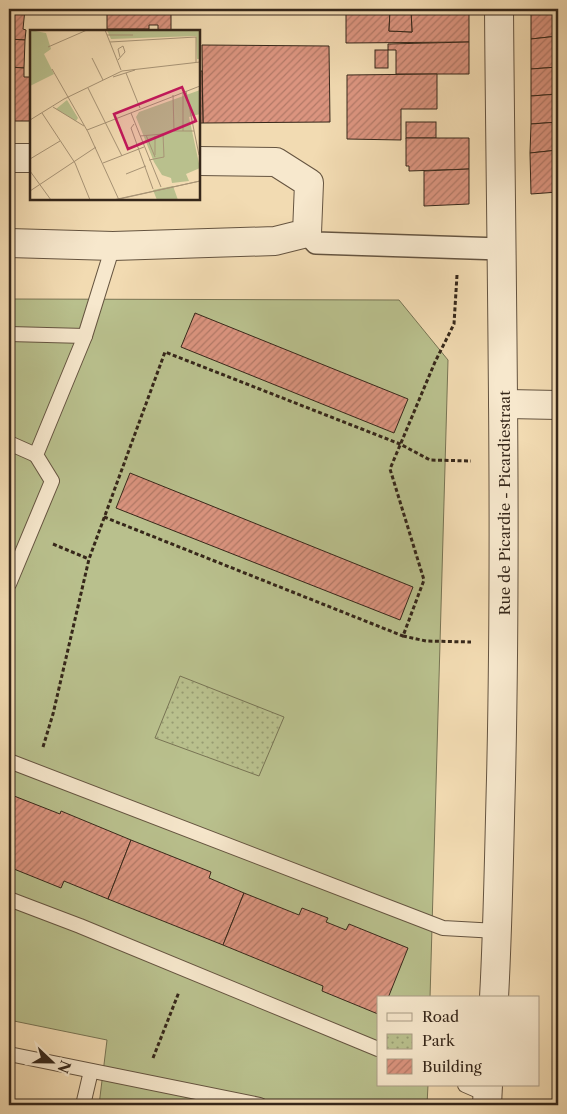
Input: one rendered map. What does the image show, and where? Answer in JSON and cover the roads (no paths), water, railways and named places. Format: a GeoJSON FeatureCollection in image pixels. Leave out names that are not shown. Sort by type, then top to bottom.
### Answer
{"type":"FeatureCollection","features":[{"type":"Feature","properties":{"kind":"street","name":"Rue de Picardie - Picardiestraat"},"geometry":{"type":"LineString","coordinates":[[494,996],[504,642],[499,9]]}},
{"type":"Feature","properties":{"kind":"street"},"geometry":{"type":"LineString","coordinates":[[9,158],[30,158]]}},
{"type":"Feature","properties":{"kind":"street"},"geometry":{"type":"LineString","coordinates":[[200,161],[276,162],[309,183],[307,233],[316,243],[501,249]]}},
{"type":"Feature","properties":{"kind":"street"},"geometry":{"type":"LineString","coordinates":[[9,243],[113,246],[275,241],[307,233]]}},
{"type":"Feature","properties":{"kind":"street"},"geometry":{"type":"LineString","coordinates":[[503,404],[558,405]]}},
{"type":"Feature","properties":{"kind":"lane"},"geometry":{"type":"LineString","coordinates":[[36,455],[85,336],[113,246]]}},
{"type":"Feature","properties":{"kind":"lane"},"geometry":{"type":"LineString","coordinates":[[9,334],[85,336]]}},
{"type":"Feature","properties":{"kind":"lane"},"geometry":{"type":"LineString","coordinates":[[9,443],[36,455],[52,482],[9,584]]}},
{"type":"Feature","properties":{"kind":"lane"},"geometry":{"type":"LineString","coordinates":[[9,760],[443,928],[497,931]]}},
{"type":"Feature","properties":{"kind":"lane"},"geometry":{"type":"LineString","coordinates":[[9,899],[80,926],[377,1050]]}},
{"type":"Feature","properties":{"kind":"lane"},"geometry":{"type":"LineString","coordinates":[[9,1054],[260,1105]]}},
{"type":"Feature","properties":{"kind":"lane"},"geometry":{"type":"LineString","coordinates":[[83,1105],[92,1071]]}}]}
